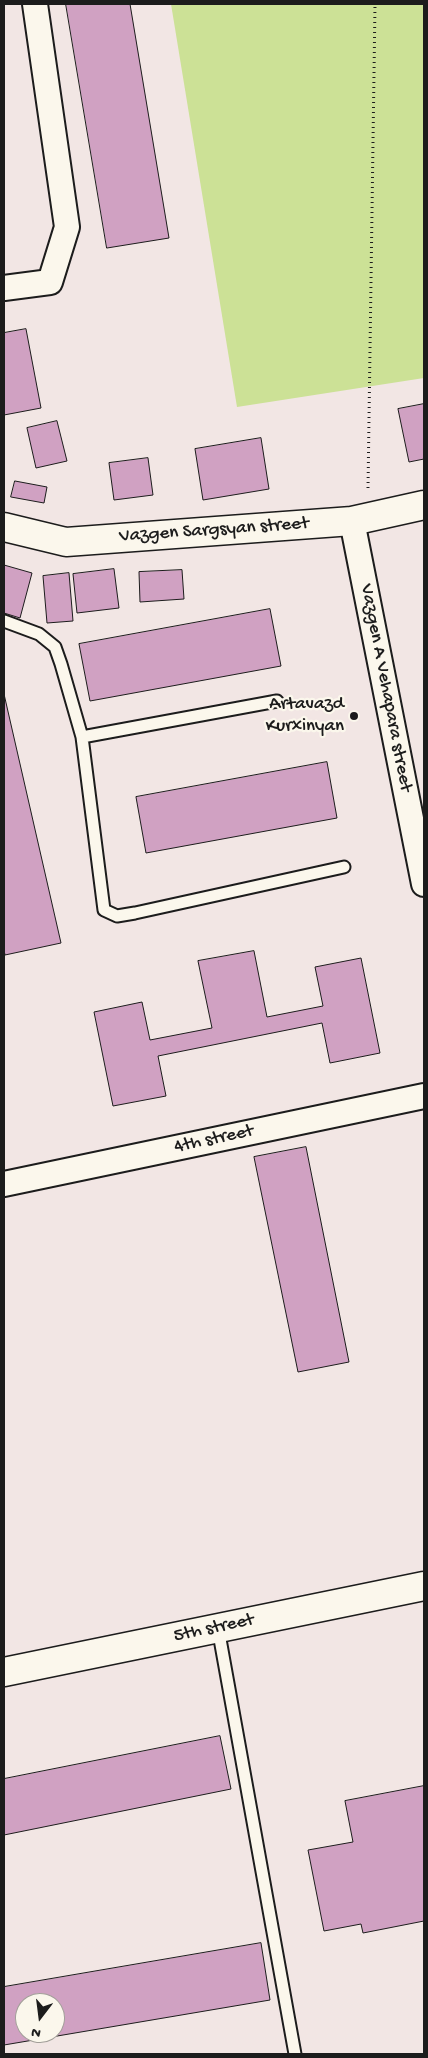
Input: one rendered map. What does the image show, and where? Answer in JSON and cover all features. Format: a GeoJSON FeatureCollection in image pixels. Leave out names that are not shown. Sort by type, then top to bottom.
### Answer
{"type":"FeatureCollection","features":[{"type":"Feature","properties":{"kind":"street"},"geometry":{"type":"LineString","coordinates":[[4,288],[50,282],[67,227],[34,4]]}},
{"type":"Feature","properties":{"kind":"street","name":"Vazgen Sargsyan street"},"geometry":{"type":"LineString","coordinates":[[4,527],[66,542],[360,519],[424,505]]}},
{"type":"Feature","properties":{"kind":"street","name":"Vazgen A Vehapara street"},"geometry":{"type":"LineString","coordinates":[[360,519],[424,884]]}},
{"type":"Feature","properties":{"kind":"street","name":"4th street"},"geometry":{"type":"LineString","coordinates":[[4,1184],[424,1096]]}},
{"type":"Feature","properties":{"kind":"street","name":"5th street"},"geometry":{"type":"LineString","coordinates":[[4,1672],[424,1586]]}},
{"type":"Feature","properties":{"kind":"lane"},"geometry":{"type":"LineString","coordinates":[[4,621],[39,634],[55,647],[82,737],[104,910],[117,916],[135,913],[344,867]]}},
{"type":"Feature","properties":{"kind":"lane"},"geometry":{"type":"LineString","coordinates":[[82,737],[277,701]]}},
{"type":"Feature","properties":{"kind":"lane"},"geometry":{"type":"LineString","coordinates":[[218,1628],[295,2054]]}},
{"type":"Feature","properties":{"kind":"path"},"geometry":{"type":"LineString","coordinates":[[360,519],[375,4]]}},
{"type":"Feature","properties":{"kind":"green space"},"geometry":{"type":"Polygon","coordinates":[[[171,4],[424,4],[424,378],[237,407],[171,4]]]}},
{"type":"Feature","properties":{"kind":"building"},"geometry":{"type":"Polygon","coordinates":[[[66,4],[130,4],[169,238],[107,248],[66,4]]]}},
{"type":"Feature","properties":{"kind":"building"},"geometry":{"type":"Polygon","coordinates":[[[26,329],[41,408],[4,415],[4,333],[26,329]]]}},
{"type":"Feature","properties":{"kind":"building"},"geometry":{"type":"Polygon","coordinates":[[[424,404],[424,459],[409,462],[398,409],[424,404]]]}},
{"type":"Feature","properties":{"kind":"building"},"geometry":{"type":"Polygon","coordinates":[[[57,421],[67,461],[36,468],[27,428],[57,421]]]}},
{"type":"Feature","properties":{"kind":"building"},"geometry":{"type":"Polygon","coordinates":[[[261,438],[269,489],[203,500],[195,449],[261,438]]]}},
{"type":"Feature","properties":{"kind":"building"},"geometry":{"type":"Polygon","coordinates":[[[148,458],[153,495],[114,500],[109,463],[148,458]]]}},
{"type":"Feature","properties":{"kind":"building"},"geometry":{"type":"Polygon","coordinates":[[[15,481],[47,487],[44,503],[11,497],[15,481]]]}},
{"type":"Feature","properties":{"kind":"building"},"geometry":{"type":"Polygon","coordinates":[[[4,565],[32,573],[20,618],[4,613],[4,565]]]}},
{"type":"Feature","properties":{"kind":"building"},"geometry":{"type":"Polygon","coordinates":[[[114,569],[119,608],[77,613],[73,574],[114,569]]]}},
{"type":"Feature","properties":{"kind":"building"},"geometry":{"type":"Polygon","coordinates":[[[182,570],[184,599],[140,602],[139,572],[182,570]]]}},
{"type":"Feature","properties":{"kind":"building"},"geometry":{"type":"Polygon","coordinates":[[[69,573],[73,621],[47,623],[43,576],[69,573]]]}},
{"type":"Feature","properties":{"kind":"building"},"geometry":{"type":"Polygon","coordinates":[[[270,609],[281,666],[90,701],[79,644],[270,609]]]}},
{"type":"Feature","properties":{"kind":"building"},"geometry":{"type":"Polygon","coordinates":[[[4,694],[61,943],[5,955],[4,950],[4,694]]]}},
{"type":"Feature","properties":{"kind":"building"},"geometry":{"type":"Polygon","coordinates":[[[327,762],[337,818],[146,853],[136,797],[327,762]]]}},
{"type":"Feature","properties":{"kind":"building"},"geometry":{"type":"Polygon","coordinates":[[[254,951],[267,1017],[323,1006],[315,967],[361,958],[380,1053],[330,1063],[322,1023],[158,1056],[166,1096],[113,1106],[94,1012],[142,1002],[150,1040],[212,1028],[198,961],[254,951]]]}},
{"type":"Feature","properties":{"kind":"building"},"geometry":{"type":"Polygon","coordinates":[[[306,1147],[349,1362],[298,1372],[254,1157],[306,1147]]]}},
{"type":"Feature","properties":{"kind":"building"},"geometry":{"type":"Polygon","coordinates":[[[220,1736],[231,1789],[4,1835],[4,1779],[220,1736]]]}},
{"type":"Feature","properties":{"kind":"building"},"geometry":{"type":"Polygon","coordinates":[[[424,1786],[424,1921],[363,1933],[361,1924],[324,1931],[308,1850],[353,1842],[345,1801],[424,1786]]]}},
{"type":"Feature","properties":{"kind":"building"},"geometry":{"type":"Polygon","coordinates":[[[261,1943],[270,2000],[65,2035],[65,1993],[15,1993],[16,2043],[4,2045],[4,1987],[261,1943]]]}},
{"type":"Feature","properties":{"kind":"place","name":"Artavazd Kurxinyan"},"geometry":{"type":"Point","coordinates":[354,716]}}]}
